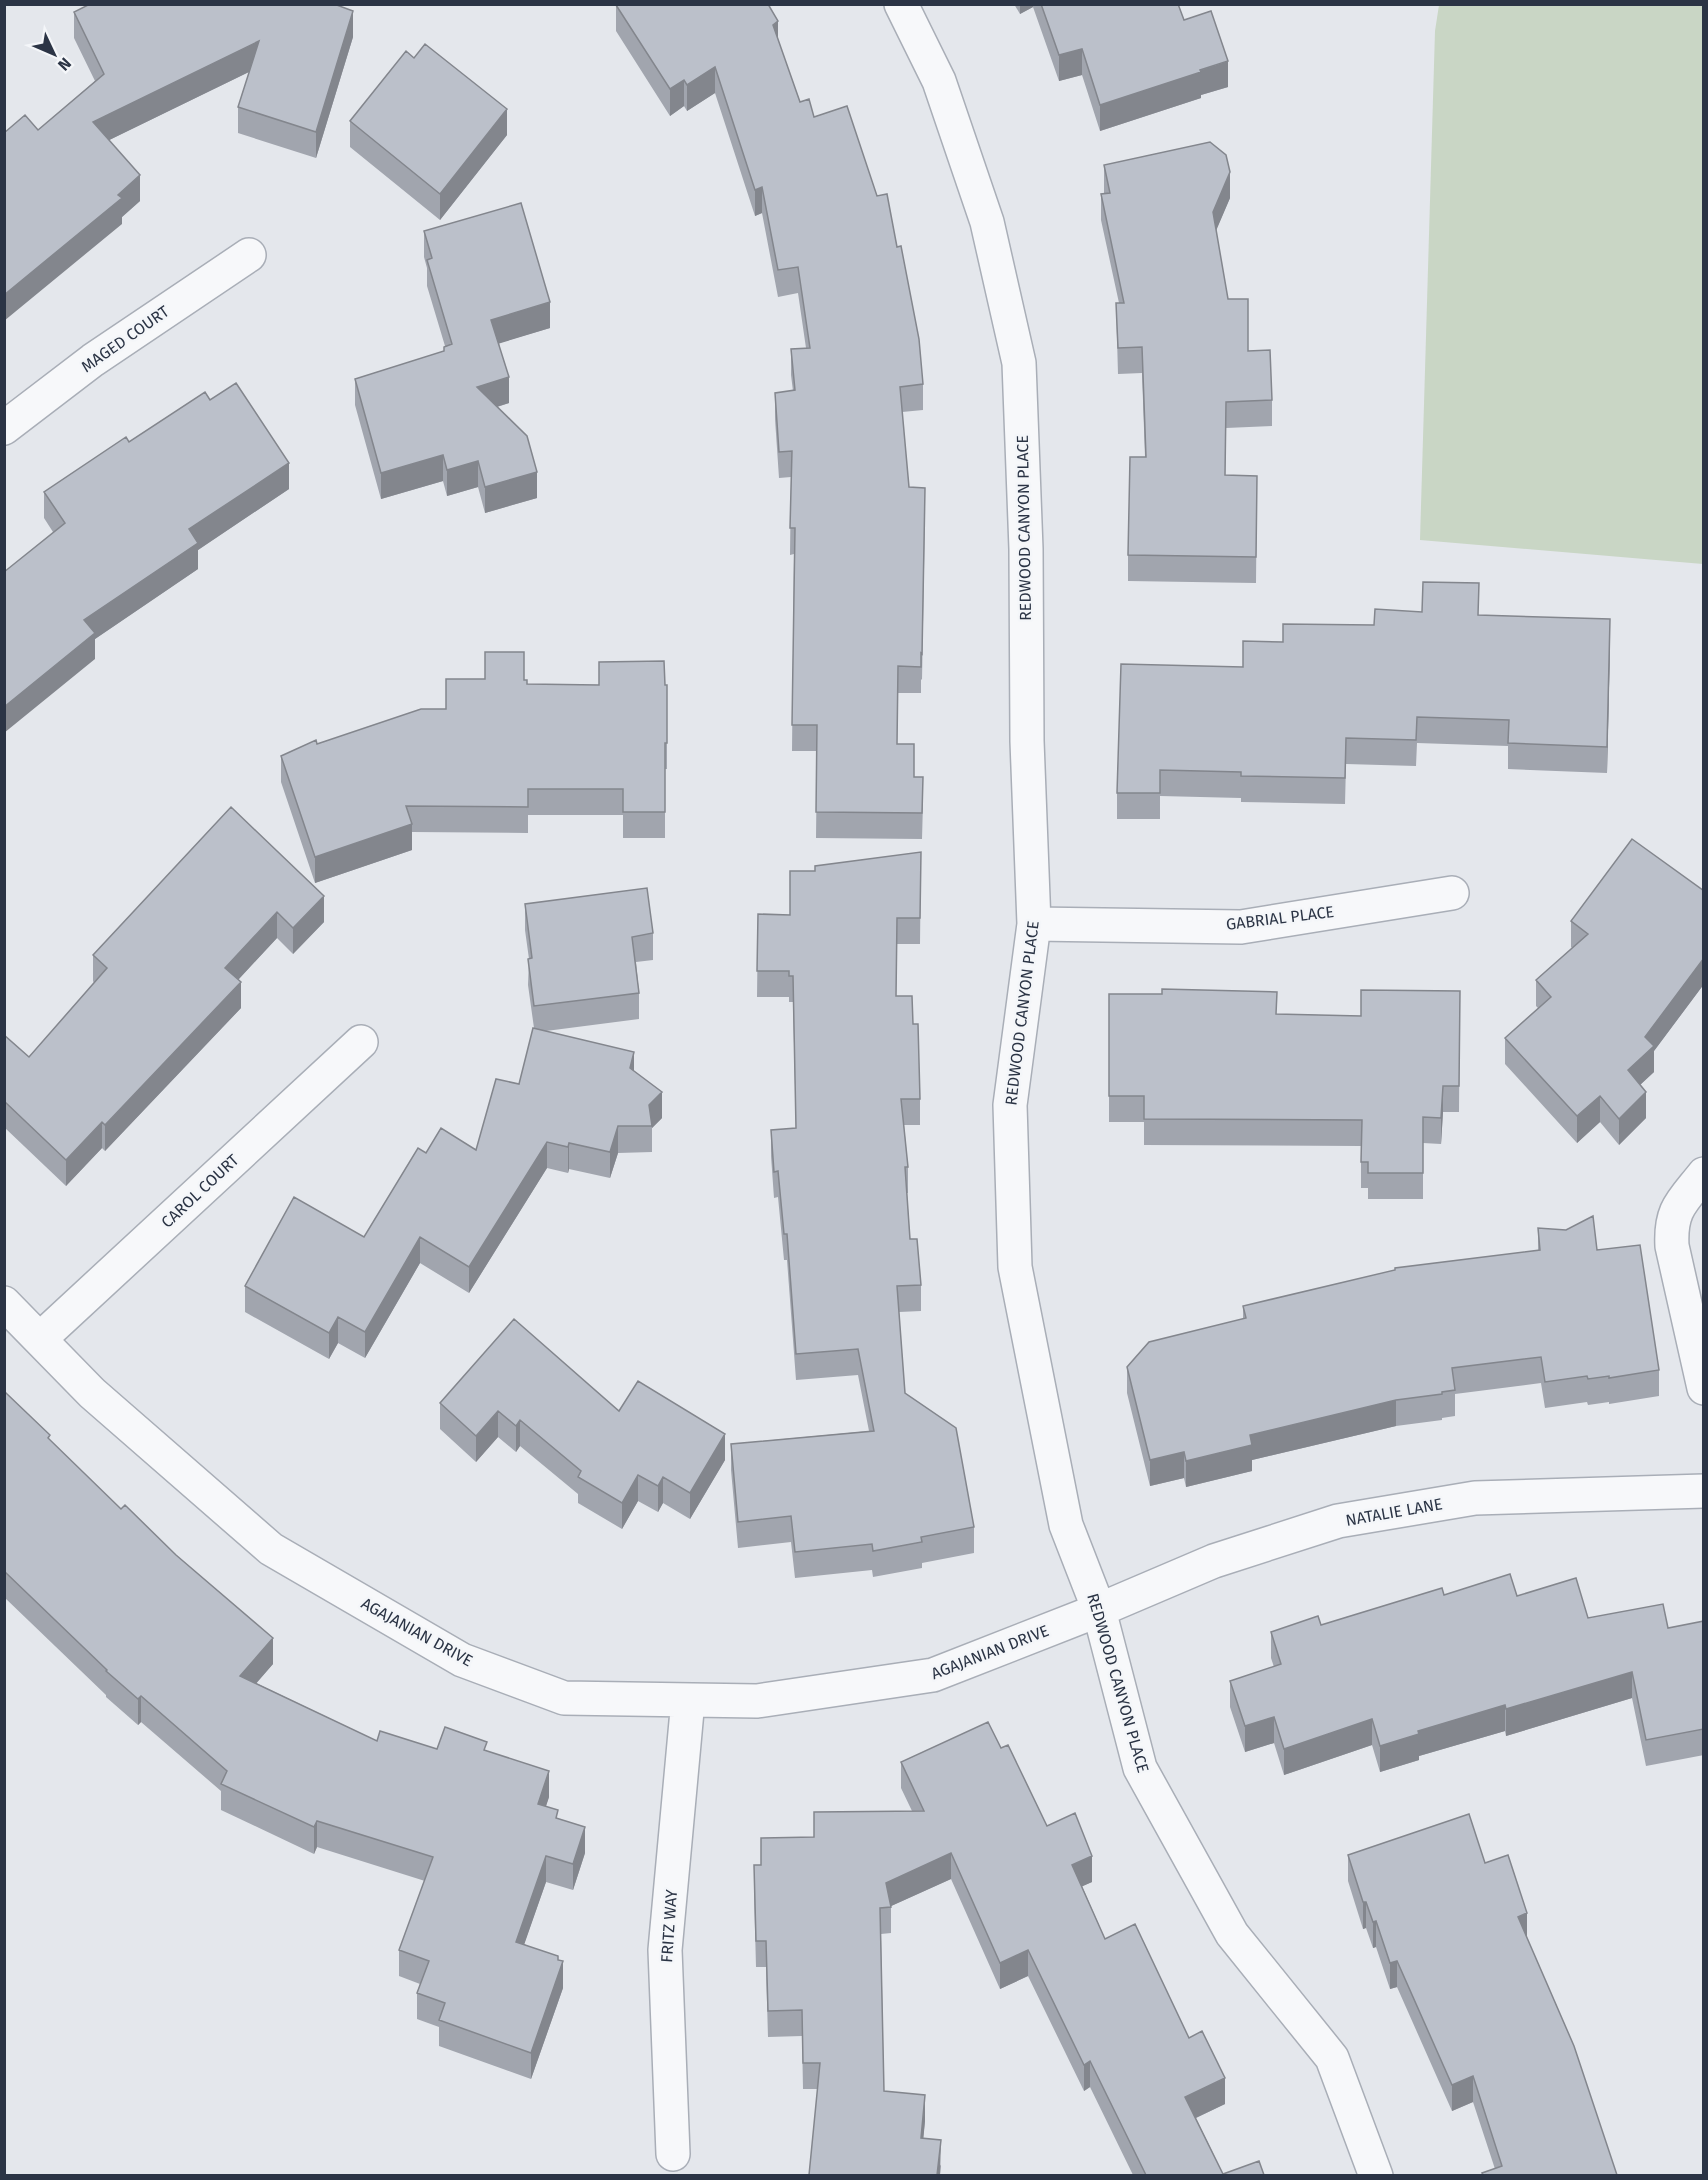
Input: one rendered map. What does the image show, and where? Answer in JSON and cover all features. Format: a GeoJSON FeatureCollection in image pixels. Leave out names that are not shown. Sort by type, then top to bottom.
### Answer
{"type":"FeatureCollection","features":[{"type":"Feature","properties":{"kind":"street","name":"REDWOOD CANYON PLACE"},"geometry":{"type":"LineString","coordinates":[[901,4],[939,81],[987,222],[1019,363],[1026,549],[1027,741],[1034,924],[1010,1105],[1015,1267],[1066,1525],[1099,1610],[1140,1768],[1232,1934],[1332,2058],[1376,2175]]}},
{"type":"Feature","properties":{"kind":"street","name":"MAGED COURT"},"geometry":{"type":"LineString","coordinates":[[4,428],[93,360],[249,255]]}},
{"type":"Feature","properties":{"kind":"street","name":"GABRIAL PLACE"},"geometry":{"type":"LineString","coordinates":[[1034,924],[1241,927],[1452,893]]}},
{"type":"Feature","properties":{"kind":"street","name":"CAROL COURT"},"geometry":{"type":"LineString","coordinates":[[40,1339],[361,1042]]}},
{"type":"Feature","properties":{"kind":"street"},"geometry":{"type":"LineString","coordinates":[[1704,1174],[1677,1210],[1671,1225],[1672,1246],[1704,1388]]}},
{"type":"Feature","properties":{"kind":"street","name":"AGAJANIAN DRIVE"},"geometry":{"type":"LineString","coordinates":[[4,1303],[92,1393],[271,1549],[462,1660],[564,1698],[757,1701],[933,1675],[1099,1610]]}},
{"type":"Feature","properties":{"kind":"street","name":"NATALIE LANE"},"geometry":{"type":"LineString","coordinates":[[1099,1610],[1214,1561],[1338,1521],[1475,1498],[1704,1491]]}},
{"type":"Feature","properties":{"kind":"street","name":"FRITZ WAY"},"geometry":{"type":"LineString","coordinates":[[673,2154],[665,1950],[688,1700]]}},
{"type":"Feature","properties":{"kind":"green space"},"geometry":{"type":"Polygon","coordinates":[[[1439,5],[1703,5],[1703,564],[1420,540],[1435,31],[1439,5]]]}},
{"type":"Feature","properties":{"kind":"building"},"geometry":{"type":"Polygon","coordinates":[[[90,4],[334,4],[353,11],[316,132],[238,107],[259,41],[93,122],[140,175],[118,195],[122,198],[4,295],[4,133],[25,115],[38,130],[104,74],[74,12],[90,4]]]}},
{"type":"Feature","properties":{"kind":"building"},"geometry":{"type":"Polygon","coordinates":[[[617,4],[768,4],[778,21],[773,25],[800,102],[809,99],[814,117],[847,106],[877,196],[887,194],[897,247],[901,246],[919,339],[923,384],[900,387],[909,487],[925,488],[921,667],[898,666],[897,744],[914,744],[914,777],[923,777],[922,813],[816,812],[817,725],[792,725],[795,528],[790,528],[792,451],[779,452],[775,393],[795,390],[791,349],[810,348],[798,267],[778,270],[762,187],[755,190],[715,67],[687,85],[684,80],[670,89],[617,4]]]}},
{"type":"Feature","properties":{"kind":"building"},"geometry":{"type":"Polygon","coordinates":[[[1041,4],[1178,4],[1184,20],[1211,11],[1228,61],[1100,105],[1082,49],[1059,55],[1041,4]]]}},
{"type":"Feature","properties":{"kind":"building"},"geometry":{"type":"Polygon","coordinates":[[[425,44],[507,109],[440,194],[350,121],[406,51],[414,58],[425,44]]]}},
{"type":"Feature","properties":{"kind":"building"},"geometry":{"type":"Polygon","coordinates":[[[1210,142],[1226,155],[1230,172],[1213,212],[1228,299],[1248,299],[1248,351],[1270,350],[1272,400],[1226,402],[1225,475],[1257,476],[1256,557],[1128,555],[1130,457],[1146,457],[1142,347],[1118,348],[1116,303],[1124,303],[1101,194],[1110,193],[1104,165],[1210,142]]]}},
{"type":"Feature","properties":{"kind":"building"},"geometry":{"type":"Polygon","coordinates":[[[521,203],[550,302],[491,320],[509,377],[477,387],[527,436],[537,472],[485,487],[478,461],[447,470],[443,455],[381,473],[355,379],[444,351],[444,347],[452,344],[427,260],[432,258],[424,231],[521,203]]]}},
{"type":"Feature","properties":{"kind":"building"},"geometry":{"type":"Polygon","coordinates":[[[236,383],[289,463],[189,529],[198,543],[84,620],[95,633],[4,707],[4,572],[65,523],[44,492],[126,437],[129,442],[205,392],[210,400],[236,383]]]}},
{"type":"Feature","properties":{"kind":"building"},"geometry":{"type":"Polygon","coordinates":[[[1423,582],[1479,583],[1478,615],[1610,619],[1607,747],[1508,743],[1509,720],[1417,717],[1416,740],[1346,738],[1345,778],[1241,776],[1241,772],[1160,770],[1160,793],[1117,793],[1121,664],[1243,667],[1243,641],[1283,642],[1283,624],[1374,625],[1375,609],[1422,612],[1423,582]]]}},
{"type":"Feature","properties":{"kind":"building"},"geometry":{"type":"Polygon","coordinates":[[[485,652],[524,652],[524,680],[527,680],[527,684],[599,685],[599,662],[664,661],[665,685],[667,685],[665,812],[623,812],[623,789],[528,789],[528,807],[406,806],[412,824],[315,857],[281,756],[316,740],[317,744],[421,709],[446,709],[446,679],[485,679],[485,652]]]}},
{"type":"Feature","properties":{"kind":"building"},"geometry":{"type":"Polygon","coordinates":[[[231,807],[324,896],[293,928],[277,912],[225,968],[241,982],[105,1125],[102,1122],[66,1160],[4,1101],[4,1035],[29,1057],[107,968],[93,955],[231,807]]]}},
{"type":"Feature","properties":{"kind":"building"},"geometry":{"type":"Polygon","coordinates":[[[1632,839],[1704,891],[1704,958],[1645,1037],[1654,1046],[1628,1070],[1646,1092],[1619,1119],[1600,1096],[1577,1116],[1505,1038],[1551,997],[1536,980],[1588,934],[1571,921],[1632,839]]]}},
{"type":"Feature","properties":{"kind":"building"},"geometry":{"type":"Polygon","coordinates":[[[921,852],[920,918],[897,918],[896,996],[912,996],[913,1024],[918,1024],[920,1099],[901,1099],[908,1167],[905,1167],[910,1239],[917,1239],[921,1285],[897,1286],[905,1393],[956,1428],[974,1527],[921,1537],[922,1542],[873,1551],[872,1544],[795,1552],[791,1516],[738,1522],[731,1444],[874,1431],[858,1349],[796,1354],[787,1234],[784,1234],[778,1171],[774,1172],[771,1130],[796,1128],[793,976],[789,976],[789,971],[757,971],[758,914],[790,915],[790,871],[815,871],[815,866],[921,852]]]}},
{"type":"Feature","properties":{"kind":"building"},"geometry":{"type":"Polygon","coordinates":[[[647,888],[653,933],[632,937],[639,993],[534,1006],[528,959],[532,958],[525,904],[647,888]]]}},
{"type":"Feature","properties":{"kind":"building"},"geometry":{"type":"Polygon","coordinates":[[[1162,989],[1277,992],[1276,1014],[1361,1016],[1361,990],[1460,991],[1459,1086],[1443,1086],[1441,1118],[1423,1117],[1423,1173],[1368,1173],[1368,1162],[1361,1162],[1362,1120],[1144,1119],[1144,1096],[1109,1096],[1109,994],[1162,994],[1162,989]]]}},
{"type":"Feature","properties":{"kind":"building"},"geometry":{"type":"Polygon","coordinates":[[[533,1028],[634,1052],[630,1068],[662,1092],[649,1105],[652,1126],[618,1126],[610,1152],[569,1143],[568,1147],[547,1142],[469,1267],[420,1237],[365,1332],[338,1317],[329,1333],[245,1286],[294,1197],[364,1237],[418,1148],[426,1153],[441,1128],[476,1150],[496,1079],[519,1084],[533,1028]]]}},
{"type":"Feature","properties":{"kind":"building"},"geometry":{"type":"Polygon","coordinates":[[[1593,1216],[1597,1250],[1640,1245],[1659,1370],[1609,1378],[1609,1376],[1588,1379],[1587,1376],[1545,1382],[1541,1357],[1452,1368],[1455,1390],[1442,1392],[1442,1394],[1396,1400],[1250,1435],[1252,1445],[1186,1461],[1184,1452],[1150,1460],[1127,1367],[1149,1342],[1246,1318],[1243,1306],[1395,1270],[1395,1268],[1540,1250],[1538,1228],[1566,1230],[1593,1216]]]}},
{"type":"Feature","properties":{"kind":"building"},"geometry":{"type":"Polygon","coordinates":[[[514,1319],[619,1411],[638,1381],[725,1434],[690,1493],[663,1477],[658,1486],[638,1475],[622,1503],[578,1477],[581,1471],[520,1420],[516,1426],[498,1411],[476,1436],[440,1403],[514,1319]]]}},
{"type":"Feature","properties":{"kind":"building"},"geometry":{"type":"Polygon","coordinates":[[[6,1393],[50,1435],[48,1438],[121,1509],[125,1505],[176,1555],[273,1638],[240,1676],[377,1741],[380,1731],[437,1749],[445,1727],[487,1742],[484,1750],[549,1771],[538,1804],[558,1810],[556,1818],[585,1827],[573,1864],[546,1856],[516,1942],[558,1956],[558,1960],[563,1961],[531,2053],[439,2020],[445,2003],[417,1993],[429,1961],[399,1950],[433,1857],[317,1821],[314,1827],[221,1784],[227,1771],[141,1696],[138,1699],[106,1671],[4,1571],[4,1394],[6,1393]]]}},
{"type":"Feature","properties":{"kind":"building"},"geometry":{"type":"Polygon","coordinates":[[[1510,1574],[1517,1596],[1576,1578],[1588,1618],[1663,1604],[1668,1628],[1704,1621],[1704,1729],[1646,1740],[1632,1672],[1506,1709],[1505,1705],[1418,1731],[1419,1734],[1380,1746],[1372,1719],[1284,1749],[1274,1717],[1245,1726],[1230,1681],[1281,1664],[1271,1632],[1318,1616],[1321,1625],[1442,1588],[1444,1595],[1510,1574]]]}},
{"type":"Feature","properties":{"kind":"building"},"geometry":{"type":"Polygon","coordinates":[[[988,1722],[1001,1748],[1008,1745],[1047,1826],[1075,1813],[1092,1856],[1072,1865],[1105,1939],[1135,1924],[1189,2038],[1202,2031],[1225,2078],[1185,2097],[1223,2174],[1259,2161],[1264,2175],[1146,2175],[1090,2061],[1084,2065],[1028,1950],[1000,1963],[951,1853],[886,1883],[891,1907],[880,1908],[884,2091],[925,2095],[921,2138],[941,2140],[937,2175],[809,2175],[820,2063],[803,2063],[802,2010],[768,2011],[766,1941],[756,1941],[754,1865],[761,1865],[761,1838],[814,1837],[814,1812],[924,1811],[901,1762],[988,1722]]]}},
{"type":"Feature","properties":{"kind":"building"},"geometry":{"type":"Polygon","coordinates":[[[1469,1814],[1485,1863],[1508,1855],[1527,1913],[1518,1917],[1574,2046],[1617,2175],[1483,2175],[1482,2173],[1502,2166],[1473,2076],[1452,2085],[1397,1961],[1390,1963],[1376,1921],[1373,1922],[1366,1902],[1363,1902],[1348,1855],[1469,1814]]]}}]}
